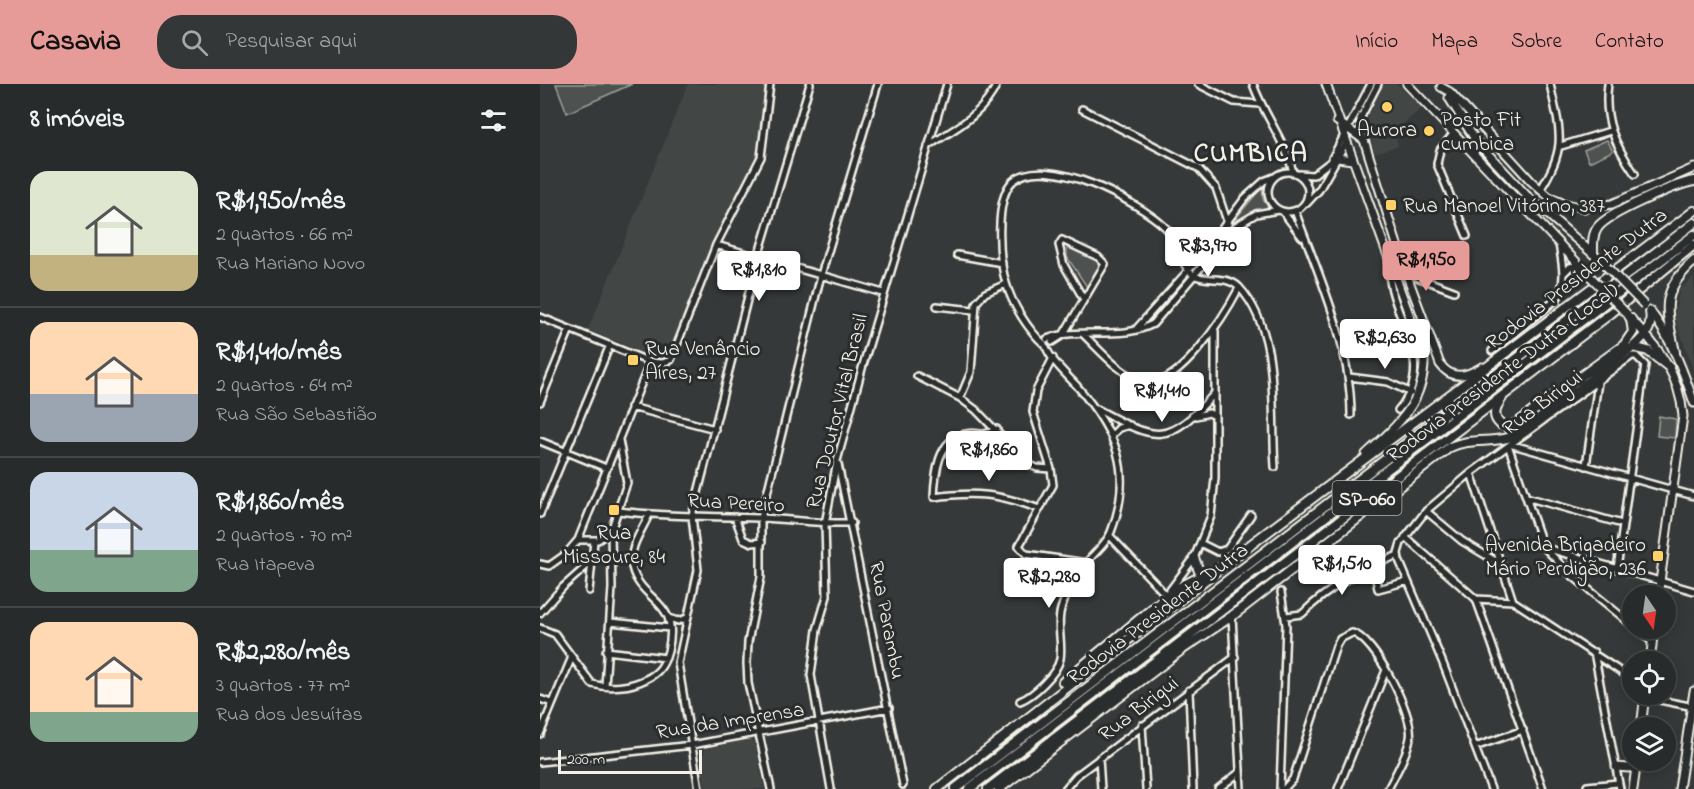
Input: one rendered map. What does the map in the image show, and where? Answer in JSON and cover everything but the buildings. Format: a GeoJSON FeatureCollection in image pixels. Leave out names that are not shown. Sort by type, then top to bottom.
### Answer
{"type":"FeatureCollection","features":[{"type":"Feature","properties":{"kind":"highway"},"geometry":{"type":"LineString","coordinates":[[1593,254],[1594,233],[1599,225],[1639,203],[1694,181]]}},
{"type":"Feature","properties":{"kind":"highway","name":"Rodovia Presidente Dutra"},"geometry":{"type":"LineString","coordinates":[[937,789],[1013,731],[1059,691],[1692,211]]}},
{"type":"Feature","properties":{"kind":"highway","name":"Rodovia Presidente Dutra"},"geometry":{"type":"LineString","coordinates":[[955,789],[1694,223]]}},
{"type":"Feature","properties":{"kind":"highway","name":"Rodovia Presidente Dutra"},"geometry":{"type":"LineString","coordinates":[[969,789],[1694,235]]}},
{"type":"Feature","properties":{"kind":"highway","name":"Rodovia Presidente Dutra (Local)"},"geometry":{"type":"LineString","coordinates":[[988,789],[1694,246]]}},
{"type":"Feature","properties":{"kind":"highway"},"geometry":{"type":"LineString","coordinates":[[1675,352],[1666,301],[1674,283],[1694,261]]}},
{"type":"Feature","properties":{"kind":"highway"},"geometry":{"type":"LineString","coordinates":[[999,789],[1180,651],[1232,616],[1450,447],[1471,441],[1512,439],[1632,352],[1650,327],[1647,308]]}},
{"type":"Feature","properties":{"kind":"highway"},"geometry":{"type":"LineString","coordinates":[[1512,387],[1498,404],[1494,413],[1497,422],[1504,426],[1517,423],[1624,345],[1633,332],[1629,317]]}},
{"type":"Feature","properties":{"kind":"highway"},"geometry":{"type":"LineString","coordinates":[[1632,352],[1648,351],[1669,367]]}},
{"type":"Feature","properties":{"kind":"highway"},"geometry":{"type":"LineString","coordinates":[[1194,558],[1199,571],[1206,574]]}},
{"type":"Feature","properties":{"kind":"highway"},"geometry":{"type":"LineString","coordinates":[[1013,731],[1017,722],[1166,596],[1233,558]]}},
{"type":"Feature","properties":{"kind":"highway"},"geometry":{"type":"LineString","coordinates":[[1221,610],[1252,594],[1303,561]]}},
{"type":"Feature","properties":{"kind":"main road"},"geometry":{"type":"LineString","coordinates":[[1326,84],[1337,121],[1420,343],[1424,369],[1419,394],[1406,415],[1348,474]]}},
{"type":"Feature","properties":{"kind":"main road"},"geometry":{"type":"LineString","coordinates":[[1407,84],[1647,334],[1669,367],[1680,392],[1683,416],[1659,585]]}},
{"type":"Feature","properties":{"kind":"main road"},"geometry":{"type":"LineString","coordinates":[[1439,85],[1450,92],[1540,190],[1562,203],[1584,208],[1597,207],[1634,196],[1694,168]]}},
{"type":"Feature","properties":{"kind":"main road"},"geometry":{"type":"LineString","coordinates":[[1439,85],[1458,110],[1476,141],[1526,195],[1601,261],[1647,308],[1662,327],[1675,352],[1693,399]]}},
{"type":"Feature","properties":{"kind":"main road"},"geometry":{"type":"LineString","coordinates":[[1337,121],[1364,140],[1436,354],[1448,374],[1463,376],[1471,373],[1514,348]]}},
{"type":"Feature","properties":{"kind":"main road"},"geometry":{"type":"LineString","coordinates":[[1338,158],[1352,160]]}},
{"type":"Feature","properties":{"kind":"main road"},"geometry":{"type":"LineString","coordinates":[[1651,651],[1652,639]]}},
{"type":"Feature","properties":{"kind":"main road"},"geometry":{"type":"LineString","coordinates":[[1679,789],[1694,691]]}},
{"type":"Feature","properties":{"kind":"main road"},"geometry":{"type":"LineString","coordinates":[[1616,767],[1622,767]]}},
{"type":"Feature","properties":{"kind":"main road"},"geometry":{"type":"LineString","coordinates":[[1633,789],[1636,771]]}},
{"type":"Feature","properties":{"kind":"street"},"geometry":{"type":"LineString","coordinates":[[540,316],[650,362],[667,362],[676,354],[716,245],[761,157],[770,84]]}},
{"type":"Feature","properties":{"kind":"street"},"geometry":{"type":"LineString","coordinates":[[699,789],[678,663],[698,561],[692,516],[758,257],[810,84]]}},
{"type":"Feature","properties":{"kind":"street"},"geometry":{"type":"LineString","coordinates":[[771,789],[758,735],[747,663],[748,642],[761,577],[761,518],[821,275],[878,84]]}},
{"type":"Feature","properties":{"kind":"street"},"geometry":{"type":"LineString","coordinates":[[939,84],[947,85]]}},
{"type":"Feature","properties":{"kind":"street"},"geometry":{"type":"LineString","coordinates":[[928,146],[981,110],[990,100],[997,84]]}},
{"type":"Feature","properties":{"kind":"street"},"geometry":{"type":"LineString","coordinates":[[1198,84],[1234,102],[1260,104]]}},
{"type":"Feature","properties":{"kind":"street"},"geometry":{"type":"LineString","coordinates":[[1253,84],[1260,104],[1295,173],[1303,179],[1308,190],[1303,206]]}},
{"type":"Feature","properties":{"kind":"street"},"geometry":{"type":"LineString","coordinates":[[1047,343],[1063,335],[1147,327],[1157,320],[1236,226],[1256,214],[1295,211],[1303,206],[1314,196],[1338,158],[1348,128],[1371,84]]}},
{"type":"Feature","properties":{"kind":"street"},"geometry":{"type":"LineString","coordinates":[[1364,140],[1360,119],[1378,84]]}},
{"type":"Feature","properties":{"kind":"street"},"geometry":{"type":"LineString","coordinates":[[1540,190],[1556,162],[1561,146],[1550,84]]}},
{"type":"Feature","properties":{"kind":"street"},"geometry":{"type":"LineString","coordinates":[[1608,84],[1607,109],[1610,131],[1618,150],[1635,174]]}},
{"type":"Feature","properties":{"kind":"street","name":"Rua Doutor Vital Brasil"},"geometry":{"type":"LineString","coordinates":[[831,789],[811,675],[817,630],[827,596],[825,524],[837,461],[883,293],[947,85]]}},
{"type":"Feature","properties":{"kind":"street"},"geometry":{"type":"LineString","coordinates":[[1082,109],[1198,168],[1216,188],[1228,224]]}},
{"type":"Feature","properties":{"kind":"street"},"geometry":{"type":"LineString","coordinates":[[1561,146],[1610,131]]}},
{"type":"Feature","properties":{"kind":"street"},"geometry":{"type":"LineString","coordinates":[[1453,134],[1440,150],[1437,164],[1455,213],[1467,236]]}},
{"type":"Feature","properties":{"kind":"street"},"geometry":{"type":"LineString","coordinates":[[1281,173],[1313,175],[1324,169],[1344,139]]}},
{"type":"Feature","properties":{"kind":"street"},"geometry":{"type":"LineString","coordinates":[[1135,329],[1228,224],[1256,187],[1281,173],[1290,160]]}},
{"type":"Feature","properties":{"kind":"street"},"geometry":{"type":"LineString","coordinates":[[1020,701],[1035,691],[1057,666],[1060,659],[1059,632],[1062,607],[1087,563],[1110,536],[1119,509],[1122,488],[1121,466],[1112,435],[1105,422],[1051,357],[1047,343],[1033,333],[1006,284],[1002,263],[1000,224],[1006,190],[1011,183],[1024,175],[1047,171],[1087,182],[1156,220],[1170,232],[1181,255],[1196,273],[1206,278],[1232,282],[1239,288],[1253,309],[1268,351],[1275,467]]}},
{"type":"Feature","properties":{"kind":"street"},"geometry":{"type":"LineString","coordinates":[[1274,177],[1269,185],[1268,198],[1304,238]]}},
{"type":"Feature","properties":{"kind":"street"},"geometry":{"type":"LineString","coordinates":[[1223,208],[1238,208]]}},
{"type":"Feature","properties":{"kind":"street"},"geometry":{"type":"LineString","coordinates":[[1295,211],[1338,330],[1349,377],[1351,415]]}},
{"type":"Feature","properties":{"kind":"street"},"geometry":{"type":"LineString","coordinates":[[1063,335],[1083,298],[1105,267],[1105,262],[1098,257],[1066,240],[1059,243],[1064,265],[1083,298]]}},
{"type":"Feature","properties":{"kind":"street"},"geometry":{"type":"LineString","coordinates":[[1492,351],[1557,299],[1562,288],[1563,273],[1559,243]]}},
{"type":"Feature","properties":{"kind":"street"},"geometry":{"type":"LineString","coordinates":[[716,245],[883,293]]}},
{"type":"Feature","properties":{"kind":"street"},"geometry":{"type":"LineString","coordinates":[[957,255],[1002,263]]}},
{"type":"Feature","properties":{"kind":"street"},"geometry":{"type":"LineString","coordinates":[[1389,260],[1389,284],[1413,354],[1415,379],[1411,393],[1398,410]]}},
{"type":"Feature","properties":{"kind":"street"},"geometry":{"type":"LineString","coordinates":[[1563,273],[1570,267],[1579,265]]}},
{"type":"Feature","properties":{"kind":"street"},"geometry":{"type":"LineString","coordinates":[[1407,273],[1454,291]]}},
{"type":"Feature","properties":{"kind":"street"},"geometry":{"type":"LineString","coordinates":[[960,398],[971,372],[973,309],[980,298],[1006,284]]}},
{"type":"Feature","properties":{"kind":"street"},"geometry":{"type":"LineString","coordinates":[[1083,334],[1131,376],[1143,382],[1158,383],[1170,378],[1215,331],[1239,288]]}},
{"type":"Feature","properties":{"kind":"street"},"geometry":{"type":"LineString","coordinates":[[937,306],[973,309]]}},
{"type":"Feature","properties":{"kind":"street"},"geometry":{"type":"LineString","coordinates":[[540,402],[570,329]]}},
{"type":"Feature","properties":{"kind":"street"},"geometry":{"type":"LineString","coordinates":[[1110,536],[1166,596],[1202,544],[1212,516],[1214,497],[1215,331]]}},
{"type":"Feature","properties":{"kind":"street"},"geometry":{"type":"LineString","coordinates":[[1093,343],[1094,333]]}},
{"type":"Feature","properties":{"kind":"street"},"geometry":{"type":"LineString","coordinates":[[540,514],[610,345]]}},
{"type":"Feature","properties":{"kind":"street"},"geometry":{"type":"LineString","coordinates":[[1617,569],[1645,365],[1641,358],[1632,352]]}},
{"type":"Feature","properties":{"kind":"street","name":"Rua Birigui"},"geometry":{"type":"LineString","coordinates":[[1398,555],[1405,537],[1426,511],[1471,473],[1598,381],[1632,352]]}},
{"type":"Feature","properties":{"kind":"street"},"geometry":{"type":"LineString","coordinates":[[1051,357],[1036,391],[1033,412],[1051,469],[1051,492],[1019,543],[1020,550],[1026,554],[1087,563]]}},
{"type":"Feature","properties":{"kind":"street"},"geometry":{"type":"LineString","coordinates":[[540,564],[549,566],[566,554],[578,540],[650,362]]}},
{"type":"Feature","properties":{"kind":"street"},"geometry":{"type":"LineString","coordinates":[[917,376],[960,398],[997,429],[1025,462],[1037,468],[1051,469]]}},
{"type":"Feature","properties":{"kind":"street"},"geometry":{"type":"LineString","coordinates":[[1349,377],[1388,382],[1411,393]]}},
{"type":"Feature","properties":{"kind":"street"},"geometry":{"type":"LineString","coordinates":[[1586,466],[1598,381]]}},
{"type":"Feature","properties":{"kind":"street"},"geometry":{"type":"LineString","coordinates":[[1094,407],[1149,433],[1161,435],[1173,432],[1194,416],[1215,393]]}},
{"type":"Feature","properties":{"kind":"street"},"geometry":{"type":"LineString","coordinates":[[631,407],[714,429]]}},
{"type":"Feature","properties":{"kind":"street"},"geometry":{"type":"LineString","coordinates":[[1194,416],[1209,413],[1215,416]]}},
{"type":"Feature","properties":{"kind":"street"},"geometry":{"type":"LineString","coordinates":[[1105,422],[1114,418]]}},
{"type":"Feature","properties":{"kind":"street"},"geometry":{"type":"LineString","coordinates":[[1112,435],[1119,428],[1130,425]]}},
{"type":"Feature","properties":{"kind":"street"},"geometry":{"type":"LineString","coordinates":[[997,429],[983,436],[966,434],[952,441],[937,463],[934,497],[984,493],[1002,496],[1039,509]]}},
{"type":"Feature","properties":{"kind":"street"},"geometry":{"type":"LineString","coordinates":[[605,686],[610,621],[611,531],[627,483],[618,440]]}},
{"type":"Feature","properties":{"kind":"street"},"geometry":{"type":"LineString","coordinates":[[540,441],[606,468]]}},
{"type":"Feature","properties":{"kind":"street"},"geometry":{"type":"LineString","coordinates":[[1511,446],[1694,496]]}},
{"type":"Feature","properties":{"kind":"street"},"geometry":{"type":"LineString","coordinates":[[1511,446],[1544,547],[1570,574],[1622,617]]}},
{"type":"Feature","properties":{"kind":"street"},"geometry":{"type":"LineString","coordinates":[[609,461],[618,461],[624,466]]}},
{"type":"Feature","properties":{"kind":"street","name":"Rua Parambu"},"geometry":{"type":"LineString","coordinates":[[837,461],[852,523],[903,785]]}},
{"type":"Feature","properties":{"kind":"street"},"geometry":{"type":"LineString","coordinates":[[1471,473],[1513,601]]}},
{"type":"Feature","properties":{"kind":"street"},"geometry":{"type":"LineString","coordinates":[[1526,497],[1622,524]]}},
{"type":"Feature","properties":{"kind":"street","name":"Rua Pereiro"},"geometry":{"type":"LineString","coordinates":[[619,511],[649,515],[761,518],[825,524],[852,523]]}},
{"type":"Feature","properties":{"kind":"street"},"geometry":{"type":"LineString","coordinates":[[1426,511],[1462,541],[1502,566]]}},
{"type":"Feature","properties":{"kind":"street"},"geometry":{"type":"LineString","coordinates":[[540,628],[555,634],[588,680],[605,686],[640,682],[652,676],[665,662],[670,628],[669,618],[660,603],[641,584],[633,568],[633,549],[649,515]]}},
{"type":"Feature","properties":{"kind":"street"},"geometry":{"type":"LineString","coordinates":[[1202,544],[1218,552],[1227,549],[1251,515]]}},
{"type":"Feature","properties":{"kind":"street"},"geometry":{"type":"LineString","coordinates":[[735,517],[743,539],[752,543],[762,542]]}},
{"type":"Feature","properties":{"kind":"street"},"geometry":{"type":"LineString","coordinates":[[578,540],[594,541],[611,531]]}},
{"type":"Feature","properties":{"kind":"street"},"geometry":{"type":"LineString","coordinates":[[1405,537],[1476,599],[1543,789]]}},
{"type":"Feature","properties":{"kind":"street"},"geometry":{"type":"LineString","coordinates":[[589,591],[594,541]]}},
{"type":"Feature","properties":{"kind":"street"},"geometry":{"type":"LineString","coordinates":[[1544,547],[1694,591]]}},
{"type":"Feature","properties":{"kind":"street"},"geometry":{"type":"LineString","coordinates":[[1286,616],[1302,614],[1326,592],[1398,555],[1491,789]]}},
{"type":"Feature","properties":{"kind":"street"},"geometry":{"type":"LineString","coordinates":[[1570,574],[1570,567],[1577,557]]}},
{"type":"Feature","properties":{"kind":"street"},"geometry":{"type":"LineString","coordinates":[[540,613],[563,587],[590,563]]}},
{"type":"Feature","properties":{"kind":"street"},"geometry":{"type":"LineString","coordinates":[[1373,566],[1378,589],[1408,581]]}},
{"type":"Feature","properties":{"kind":"street"},"geometry":{"type":"LineString","coordinates":[[1281,592],[1286,616],[1282,789]]}},
{"type":"Feature","properties":{"kind":"street"},"geometry":{"type":"LineString","coordinates":[[1476,599],[1513,601],[1622,672]]}},
{"type":"Feature","properties":{"kind":"street"},"geometry":{"type":"LineString","coordinates":[[1232,616],[1241,789]]}},
{"type":"Feature","properties":{"kind":"street"},"geometry":{"type":"LineString","coordinates":[[669,618],[678,621],[687,618]]}},
{"type":"Feature","properties":{"kind":"street"},"geometry":{"type":"LineString","coordinates":[[610,621],[670,628]]}},
{"type":"Feature","properties":{"kind":"street"},"geometry":{"type":"LineString","coordinates":[[1282,789],[1293,779],[1340,639],[1352,633],[1361,637],[1386,670],[1402,703],[1411,731],[1388,789]]}},
{"type":"Feature","properties":{"kind":"street"},"geometry":{"type":"LineString","coordinates":[[1649,639],[1652,642]]}},
{"type":"Feature","properties":{"kind":"street"},"geometry":{"type":"LineString","coordinates":[[606,651],[678,663]]}},
{"type":"Feature","properties":{"kind":"street"},"geometry":{"type":"LineString","coordinates":[[1587,786],[1619,786],[1594,652]]}},
{"type":"Feature","properties":{"kind":"street"},"geometry":{"type":"LineString","coordinates":[[540,734],[572,657]]}},
{"type":"Feature","properties":{"kind":"street","name":"Rua Birigui"},"geometry":{"type":"LineString","coordinates":[[1065,789],[1076,776],[1235,657]]}},
{"type":"Feature","properties":{"kind":"street"},"geometry":{"type":"LineString","coordinates":[[1338,789],[1386,670]]}},
{"type":"Feature","properties":{"kind":"street"},"geometry":{"type":"LineString","coordinates":[[1189,690],[1193,789]]}},
{"type":"Feature","properties":{"kind":"street"},"geometry":{"type":"LineString","coordinates":[[540,699],[552,703]]}},
{"type":"Feature","properties":{"kind":"street"},"geometry":{"type":"LineString","coordinates":[[1676,703],[1693,707]]}},
{"type":"Feature","properties":{"kind":"street","name":"Rua da Imprensa"},"geometry":{"type":"LineString","coordinates":[[540,762],[692,745],[758,735],[889,708]]}},
{"type":"Feature","properties":{"kind":"street"},"geometry":{"type":"LineString","coordinates":[[1142,725],[1146,789]]}},
{"type":"Feature","properties":{"kind":"street"},"geometry":{"type":"LineString","coordinates":[[1475,747],[1523,730]]}},
{"type":"Feature","properties":{"kind":"street"},"geometry":{"type":"LineString","coordinates":[[1100,758],[1101,789]]}},
{"type":"Feature","properties":{"kind":"street"},"geometry":{"type":"LineString","coordinates":[[1218,789],[1240,772]]}},
{"type":"Feature","properties":{"kind":"shaded area"},"geometry":{"type":"Polygon","coordinates":[[[556,84],[632,84],[567,113],[556,84]]]}},
{"type":"Feature","properties":{"kind":"shaded area"},"geometry":{"type":"Polygon","coordinates":[[[688,84],[767,84],[759,149],[671,355],[660,359],[588,330],[688,84]]]}},
{"type":"Feature","properties":{"kind":"shaded area"},"geometry":{"type":"Polygon","coordinates":[[[1384,84],[1397,84],[1422,108],[1395,131],[1398,146],[1375,153],[1366,121],[1384,84]]]}},
{"type":"Feature","properties":{"kind":"shaded area"},"geometry":{"type":"Polygon","coordinates":[[[1607,140],[1613,151],[1589,162],[1584,150],[1607,140]]]}},
{"type":"Feature","properties":{"kind":"shaded area"},"geometry":{"type":"Polygon","coordinates":[[[1262,187],[1263,199],[1269,209],[1243,219],[1234,226],[1197,270],[1195,267],[1262,187]]]}},
{"type":"Feature","properties":{"kind":"shaded area"},"geometry":{"type":"Polygon","coordinates":[[[1067,243],[1103,263],[1087,287],[1067,257],[1067,243]]]}},
{"type":"Feature","properties":{"kind":"shaded area"},"geometry":{"type":"Polygon","coordinates":[[[1694,277],[1694,371],[1674,316],[1680,289],[1694,277]]]}},
{"type":"Feature","properties":{"kind":"shaded area"},"geometry":{"type":"Polygon","coordinates":[[[1659,416],[1676,419],[1675,438],[1657,436],[1659,416]]]}},
{"type":"Feature","properties":{"kind":"shaded area"},"geometry":{"type":"Polygon","coordinates":[[[750,739],[755,742],[764,789],[706,789],[701,762],[705,749],[750,739]]]}},
{"type":"Feature","properties":{"kind":"place","name":"Aurora"},"geometry":{"type":"Point","coordinates":[1387,107]}},
{"type":"Feature","properties":{"kind":"place","name":"Posto Fit cumbica"},"geometry":{"type":"Point","coordinates":[1429,131]}},
{"type":"Feature","properties":{"kind":"place","name":"Rua Manoel Vitórino, 387"},"geometry":{"type":"Point","coordinates":[1391,205]}},
{"type":"Feature","properties":{"kind":"place","name":"Rua Venâncio Aíres, 27"},"geometry":{"type":"Point","coordinates":[633,360]}},
{"type":"Feature","properties":{"kind":"place","name":"Rua Missoure, 84"},"geometry":{"type":"Point","coordinates":[614,510]}},
{"type":"Feature","properties":{"kind":"place","name":"Avenida Brigadeiro Mário Perdigão, 236"},"geometry":{"type":"Point","coordinates":[1658,556]}},
{"type":"Feature","properties":{"kind":"district","name":"CUMBICA"},"geometry":{"type":"Point","coordinates":[1251,152]}}]}
